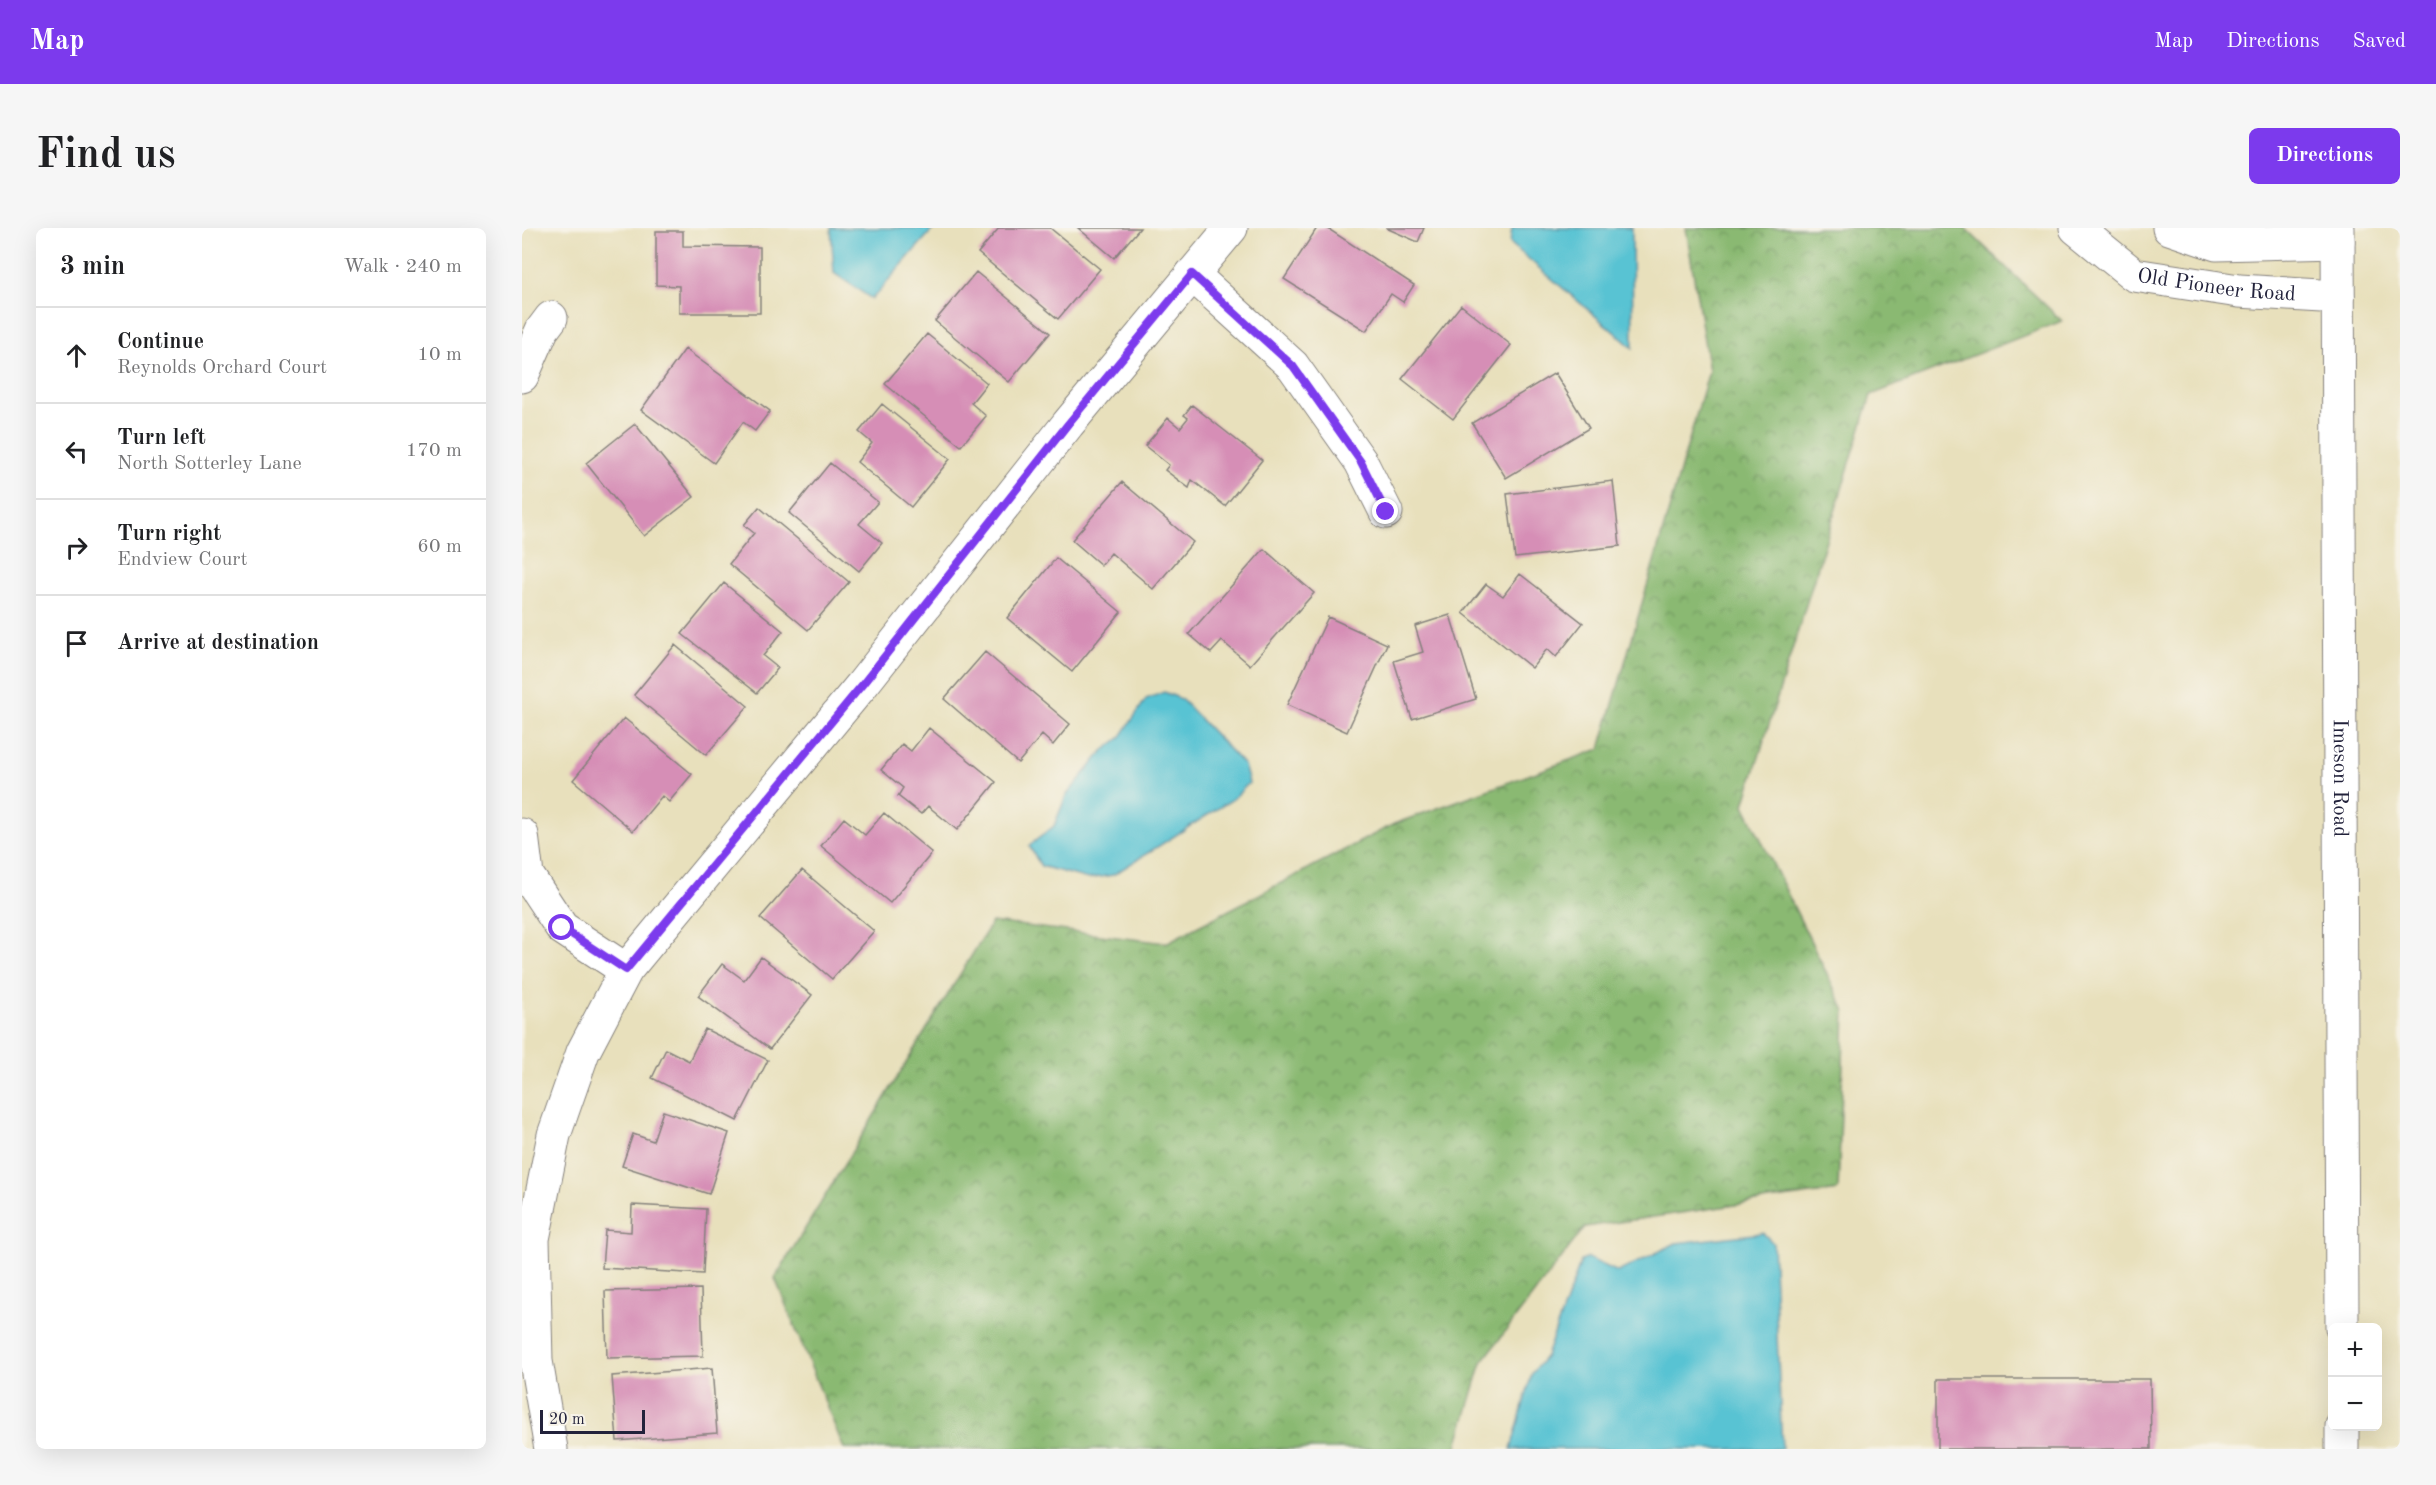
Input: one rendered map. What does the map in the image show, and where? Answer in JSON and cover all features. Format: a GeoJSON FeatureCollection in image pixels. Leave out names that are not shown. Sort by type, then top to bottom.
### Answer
{"type":"FeatureCollection","features":[{"type":"Feature","properties":{"kind":"street"},"geometry":{"type":"LineString","coordinates":[[551,1449],[536,1361],[533,1239],[554,1135],[583,1052],[626,970],[862,685],[1068,424],[1231,228]]}},
{"type":"Feature","properties":{"kind":"street","name":"Old Pioneer Road"},"geometry":{"type":"LineString","coordinates":[[2076,228],[2134,275],[2239,291],[2338,297]]}},
{"type":"Feature","properties":{"kind":"street","name":"Old Pioneer Road"},"geometry":{"type":"LineString","coordinates":[[2169,228],[2216,244],[2338,235]]}},
{"type":"Feature","properties":{"kind":"street","name":"Imeson Road"},"geometry":{"type":"LineString","coordinates":[[2338,235],[2342,1323]]}},
{"type":"Feature","properties":{"kind":"street"},"geometry":{"type":"LineString","coordinates":[[1192,274],[1293,366],[1361,462],[1386,512]]}},
{"type":"Feature","properties":{"kind":"street"},"geometry":{"type":"LineString","coordinates":[[522,376],[542,330],[551,318]]}},
{"type":"Feature","properties":{"kind":"street"},"geometry":{"type":"LineString","coordinates":[[522,835],[526,875],[562,928],[626,970]]}},
{"type":"Feature","properties":{"kind":"street"},"geometry":{"type":"LineString","coordinates":[[2342,1431],[2342,1449]]}},
{"type":"Feature","properties":{"kind":"green space"},"geometry":{"type":"Polygon","coordinates":[[[1686,228],[1965,228],[2062,321],[1871,395],[1744,805],[1845,1011],[1838,1190],[1585,1227],[1482,1362],[1456,1449],[844,1449],[775,1278],[992,922],[1166,943],[1394,824],[1600,749],[1709,371],[1686,228]]]}},
{"type":"Feature","properties":{"kind":"water"},"geometry":{"type":"Polygon","coordinates":[[[831,228],[934,228],[872,299],[834,273],[831,228]]]}},
{"type":"Feature","properties":{"kind":"water"},"geometry":{"type":"Polygon","coordinates":[[[1512,228],[1632,228],[1633,348],[1510,243],[1512,228]]]}},
{"type":"Feature","properties":{"kind":"water"},"geometry":{"type":"Polygon","coordinates":[[[1164,692],[1181,699],[1244,765],[1249,783],[1233,799],[1113,875],[1088,879],[1041,866],[1029,846],[1054,826],[1066,796],[1103,751],[1120,738],[1146,699],[1164,692]]]}},
{"type":"Feature","properties":{"kind":"water"},"geometry":{"type":"Polygon","coordinates":[[[1763,1233],[1773,1243],[1782,1449],[1511,1449],[1532,1373],[1546,1356],[1581,1261],[1588,1258],[1618,1272],[1676,1243],[1763,1233]]]}},
{"type":"Feature","properties":{"kind":"building"},"geometry":{"type":"Polygon","coordinates":[[[999,228],[1050,228],[1100,269],[1058,319],[978,253],[999,228]]]}},
{"type":"Feature","properties":{"kind":"building"},"geometry":{"type":"Polygon","coordinates":[[[1078,228],[1140,228],[1114,258],[1078,228]]]}},
{"type":"Feature","properties":{"kind":"building"},"geometry":{"type":"Polygon","coordinates":[[[1317,228],[1327,228],[1414,285],[1403,302],[1391,294],[1366,331],[1284,279],[1317,228]]]}},
{"type":"Feature","properties":{"kind":"building"},"geometry":{"type":"Polygon","coordinates":[[[1386,228],[1424,228],[1418,242],[1386,228]]]}},
{"type":"Feature","properties":{"kind":"building"},"geometry":{"type":"Polygon","coordinates":[[[656,231],[683,231],[683,246],[760,247],[760,313],[679,313],[679,286],[656,285],[656,231]]]}},
{"type":"Feature","properties":{"kind":"building"},"geometry":{"type":"Polygon","coordinates":[[[976,272],[1050,333],[1009,382],[935,321],[976,272]]]}},
{"type":"Feature","properties":{"kind":"building"},"geometry":{"type":"Polygon","coordinates":[[[1461,305],[1511,345],[1453,419],[1402,379],[1461,305]]]}},
{"type":"Feature","properties":{"kind":"building"},"geometry":{"type":"Polygon","coordinates":[[[927,334],[987,383],[971,403],[986,416],[961,446],[885,384],[927,334]]]}},
{"type":"Feature","properties":{"kind":"building"},"geometry":{"type":"Polygon","coordinates":[[[685,349],[770,411],[755,431],[743,422],[714,463],[641,410],[685,349]]]}},
{"type":"Feature","properties":{"kind":"building"},"geometry":{"type":"Polygon","coordinates":[[[1555,373],[1589,428],[1506,478],[1472,423],[1555,373]]]}},
{"type":"Feature","properties":{"kind":"building"},"geometry":{"type":"Polygon","coordinates":[[[882,404],[950,459],[911,507],[857,462],[872,443],[859,432],[882,404]]]}},
{"type":"Feature","properties":{"kind":"building"},"geometry":{"type":"Polygon","coordinates":[[[1192,405],[1262,460],[1225,506],[1192,480],[1189,488],[1165,470],[1169,465],[1145,446],[1168,418],[1180,428],[1188,418],[1184,415],[1192,405]]]}},
{"type":"Feature","properties":{"kind":"building"},"geometry":{"type":"Polygon","coordinates":[[[635,424],[694,497],[644,536],[586,463],[635,424]]]}},
{"type":"Feature","properties":{"kind":"building"},"geometry":{"type":"Polygon","coordinates":[[[830,463],[878,502],[859,524],[882,543],[859,571],[789,513],[830,463]]]}},
{"type":"Feature","properties":{"kind":"building"},"geometry":{"type":"Polygon","coordinates":[[[1613,481],[1620,546],[1515,558],[1507,494],[1613,481]]]}},
{"type":"Feature","properties":{"kind":"building"},"geometry":{"type":"Polygon","coordinates":[[[1122,482],[1193,542],[1153,589],[1111,553],[1101,565],[1072,540],[1122,482]]]}},
{"type":"Feature","properties":{"kind":"building"},"geometry":{"type":"Polygon","coordinates":[[[759,507],[849,582],[808,630],[729,564],[754,533],[744,525],[759,507]]]}},
{"type":"Feature","properties":{"kind":"building"},"geometry":{"type":"Polygon","coordinates":[[[1264,549],[1314,593],[1250,665],[1222,641],[1211,653],[1189,634],[1264,549]]]}},
{"type":"Feature","properties":{"kind":"building"},"geometry":{"type":"Polygon","coordinates":[[[1056,558],[1121,612],[1072,672],[1007,618],[1056,558]]]}},
{"type":"Feature","properties":{"kind":"building"},"geometry":{"type":"Polygon","coordinates":[[[1520,574],[1583,623],[1556,657],[1547,649],[1532,668],[1463,613],[1486,584],[1503,596],[1520,574]]]}},
{"type":"Feature","properties":{"kind":"building"},"geometry":{"type":"Polygon","coordinates":[[[724,583],[783,631],[763,656],[778,668],[757,693],[682,634],[724,583]]]}},
{"type":"Feature","properties":{"kind":"building"},"geometry":{"type":"Polygon","coordinates":[[[1450,615],[1476,699],[1412,719],[1394,661],[1423,652],[1415,626],[1450,615]]]}},
{"type":"Feature","properties":{"kind":"building"},"geometry":{"type":"Polygon","coordinates":[[[1328,617],[1387,644],[1347,732],[1287,705],[1328,617]]]}},
{"type":"Feature","properties":{"kind":"building"},"geometry":{"type":"Polygon","coordinates":[[[675,645],[748,706],[706,755],[634,695],[675,645]]]}},
{"type":"Feature","properties":{"kind":"building"},"geometry":{"type":"Polygon","coordinates":[[[985,652],[1070,724],[1053,745],[1042,735],[1018,763],[944,699],[985,652]]]}},
{"type":"Feature","properties":{"kind":"building"},"geometry":{"type":"Polygon","coordinates":[[[624,718],[692,774],[669,802],[662,796],[633,831],[573,780],[624,718]]]}},
{"type":"Feature","properties":{"kind":"building"},"geometry":{"type":"Polygon","coordinates":[[[929,728],[996,782],[957,830],[928,806],[921,814],[898,796],[903,788],[881,770],[902,744],[911,751],[929,728]]]}},
{"type":"Feature","properties":{"kind":"building"},"geometry":{"type":"Polygon","coordinates":[[[884,813],[932,853],[890,903],[821,846],[844,818],[865,835],[884,813]]]}},
{"type":"Feature","properties":{"kind":"building"},"geometry":{"type":"Polygon","coordinates":[[[802,870],[874,931],[832,979],[760,918],[802,870]]]}},
{"type":"Feature","properties":{"kind":"building"},"geometry":{"type":"Polygon","coordinates":[[[761,957],[812,995],[770,1049],[698,996],[722,964],[744,980],[761,957]]]}},
{"type":"Feature","properties":{"kind":"building"},"geometry":{"type":"Polygon","coordinates":[[[705,1029],[768,1060],[737,1121],[652,1078],[666,1049],[689,1061],[705,1029]]]}},
{"type":"Feature","properties":{"kind":"building"},"geometry":{"type":"Polygon","coordinates":[[[663,1111],[729,1133],[709,1194],[622,1166],[633,1134],[653,1141],[663,1111]]]}},
{"type":"Feature","properties":{"kind":"building"},"geometry":{"type":"Polygon","coordinates":[[[632,1205],[706,1209],[703,1274],[602,1268],[605,1230],[631,1232],[632,1205]]]}},
{"type":"Feature","properties":{"kind":"building"},"geometry":{"type":"Polygon","coordinates":[[[701,1289],[703,1356],[607,1358],[605,1291],[701,1289]]]}},
{"type":"Feature","properties":{"kind":"building"},"geometry":{"type":"Polygon","coordinates":[[[712,1368],[717,1433],[617,1441],[612,1376],[712,1368]]]}},
{"type":"Feature","properties":{"kind":"building"},"geometry":{"type":"Polygon","coordinates":[[[1938,1379],[2150,1379],[2151,1449],[1938,1449],[1938,1379]]]}},
{"type":"Feature","properties":{"kind":"route"},"geometry":{"type":"LineString","coordinates":[[562,928],[626,970],[862,685],[1068,424],[1192,274],[1293,366],[1361,462],[1386,512]]}}]}
